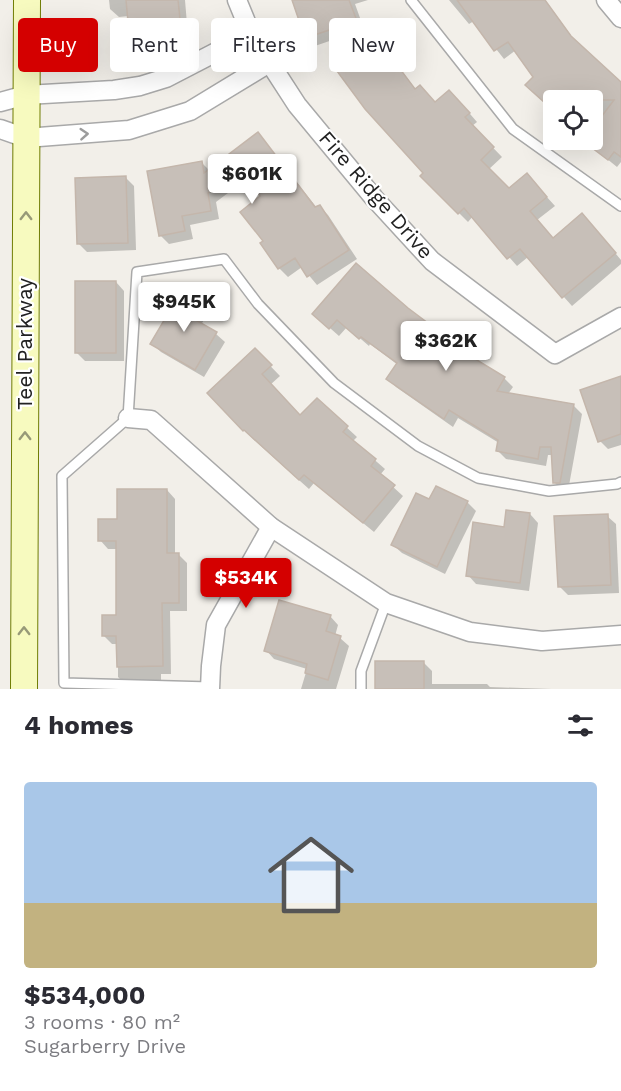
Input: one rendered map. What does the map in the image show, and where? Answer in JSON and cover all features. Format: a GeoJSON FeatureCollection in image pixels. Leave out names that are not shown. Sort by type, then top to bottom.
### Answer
{"type":"FeatureCollection","features":[{"type":"Feature","properties":{"kind":"main road","name":"Teel Parkway"},"geometry":{"type":"LineString","coordinates":[[24,689],[27,0]]}},
{"type":"Feature","properties":{"kind":"street","name":"Fire Ridge Drive"},"geometry":{"type":"LineString","coordinates":[[237,0],[244,18]]}},
{"type":"Feature","properties":{"kind":"street"},"geometry":{"type":"LineString","coordinates":[[606,0],[621,18]]}},
{"type":"Feature","properties":{"kind":"street"},"geometry":{"type":"LineString","coordinates":[[0,102],[26,95],[114,90],[140,86],[166,78],[211,54]]}},
{"type":"Feature","properties":{"kind":"street"},"geometry":{"type":"LineString","coordinates":[[0,129],[26,138],[129,130],[190,111],[255,72]]}},
{"type":"Feature","properties":{"kind":"street","name":"Fire Ridge Drive"},"geometry":{"type":"LineString","coordinates":[[276,72],[311,122],[374,198],[432,261],[555,354],[621,317]]}},
{"type":"Feature","properties":{"kind":"street"},"geometry":{"type":"LineString","coordinates":[[128,418],[151,420],[271,527],[386,603],[470,632],[542,640],[621,634]]}},
{"type":"Feature","properties":{"kind":"street"},"geometry":{"type":"LineString","coordinates":[[210,688],[216,625],[271,527]]}},
{"type":"Feature","properties":{"kind":"lane"},"geometry":{"type":"LineString","coordinates":[[411,0],[513,129],[621,206]]}},
{"type":"Feature","properties":{"kind":"lane"},"geometry":{"type":"LineString","coordinates":[[210,688],[64,684],[62,476],[128,418],[137,272],[224,259],[258,304],[334,383],[418,446],[478,478],[549,491],[621,482]]}},
{"type":"Feature","properties":{"kind":"lane"},"geometry":{"type":"LineString","coordinates":[[360,689],[361,671],[386,603]]}},
{"type":"Feature","properties":{"kind":"building"},"geometry":{"type":"Polygon","coordinates":[[[126,0],[178,0],[180,18],[128,18],[126,0]]]}},
{"type":"Feature","properties":{"kind":"building"},"geometry":{"type":"Polygon","coordinates":[[[292,0],[349,0],[356,18],[329,18],[329,30],[317,34],[317,18],[298,18],[292,0]]]}},
{"type":"Feature","properties":{"kind":"building"},"geometry":{"type":"Polygon","coordinates":[[[457,0],[545,0],[571,36],[621,82],[621,157],[614,152],[608,160],[595,150],[603,150],[603,114],[614,100],[603,100],[603,90],[543,90],[543,101],[525,85],[533,77],[508,42],[494,51],[457,0]]]}},
{"type":"Feature","properties":{"kind":"building"},"geometry":{"type":"Polygon","coordinates":[[[338,72],[402,72],[415,89],[420,85],[435,102],[449,90],[470,113],[465,117],[494,147],[481,160],[509,188],[527,173],[547,197],[530,211],[553,238],[582,213],[616,253],[562,298],[520,249],[507,259],[464,208],[458,214],[420,176],[423,173],[365,109],[338,72]]]}},
{"type":"Feature","properties":{"kind":"building"},"geometry":{"type":"Polygon","coordinates":[[[258,132],[315,207],[320,205],[349,250],[307,277],[295,258],[278,269],[260,243],[263,241],[240,212],[260,196],[240,170],[208,193],[211,211],[182,216],[185,231],[159,236],[147,171],[202,161],[204,173],[258,132]]]}},
{"type":"Feature","properties":{"kind":"building"},"geometry":{"type":"Polygon","coordinates":[[[126,176],[128,243],[77,244],[75,178],[126,176]]]}},
{"type":"Feature","properties":{"kind":"building"},"geometry":{"type":"Polygon","coordinates":[[[356,263],[408,308],[449,339],[447,342],[505,377],[497,391],[574,404],[560,483],[553,483],[551,447],[540,447],[538,459],[496,451],[498,440],[449,410],[444,419],[386,379],[397,363],[361,337],[359,339],[337,320],[329,329],[312,314],[356,263]]]}},
{"type":"Feature","properties":{"kind":"building"},"geometry":{"type":"Polygon","coordinates":[[[75,281],[116,281],[116,353],[75,353],[75,281]]]}},
{"type":"Feature","properties":{"kind":"building"},"geometry":{"type":"Polygon","coordinates":[[[182,290],[202,302],[192,318],[217,332],[195,370],[150,344],[182,290]]]}},
{"type":"Feature","properties":{"kind":"building"},"geometry":{"type":"Polygon","coordinates":[[[255,348],[272,365],[262,374],[300,415],[317,398],[348,426],[343,432],[376,459],[371,466],[395,485],[363,523],[304,475],[299,480],[243,431],[207,393],[255,348]]]}},
{"type":"Feature","properties":{"kind":"building"},"geometry":{"type":"Polygon","coordinates":[[[621,376],[621,434],[598,442],[580,390],[621,376]]]}},
{"type":"Feature","properties":{"kind":"building"},"geometry":{"type":"Polygon","coordinates":[[[436,486],[468,501],[437,567],[391,545],[416,493],[429,499],[436,486]]]}},
{"type":"Feature","properties":{"kind":"building"},"geometry":{"type":"Polygon","coordinates":[[[117,489],[167,489],[167,553],[179,553],[179,603],[162,603],[163,666],[117,667],[116,636],[102,636],[102,615],[116,615],[116,541],[98,541],[98,519],[117,519],[117,489]]]}},
{"type":"Feature","properties":{"kind":"building"},"geometry":{"type":"Polygon","coordinates":[[[506,510],[530,513],[520,583],[466,576],[473,522],[504,527],[506,510]]]}},
{"type":"Feature","properties":{"kind":"building"},"geometry":{"type":"Polygon","coordinates":[[[608,514],[611,585],[558,587],[554,516],[608,514]]]}},
{"type":"Feature","properties":{"kind":"building"},"geometry":{"type":"Polygon","coordinates":[[[279,600],[331,615],[326,631],[341,636],[328,680],[305,673],[307,664],[264,651],[279,600]]]}},
{"type":"Feature","properties":{"kind":"building"},"geometry":{"type":"Polygon","coordinates":[[[375,661],[424,661],[424,689],[375,689],[375,661]]]}}]}
